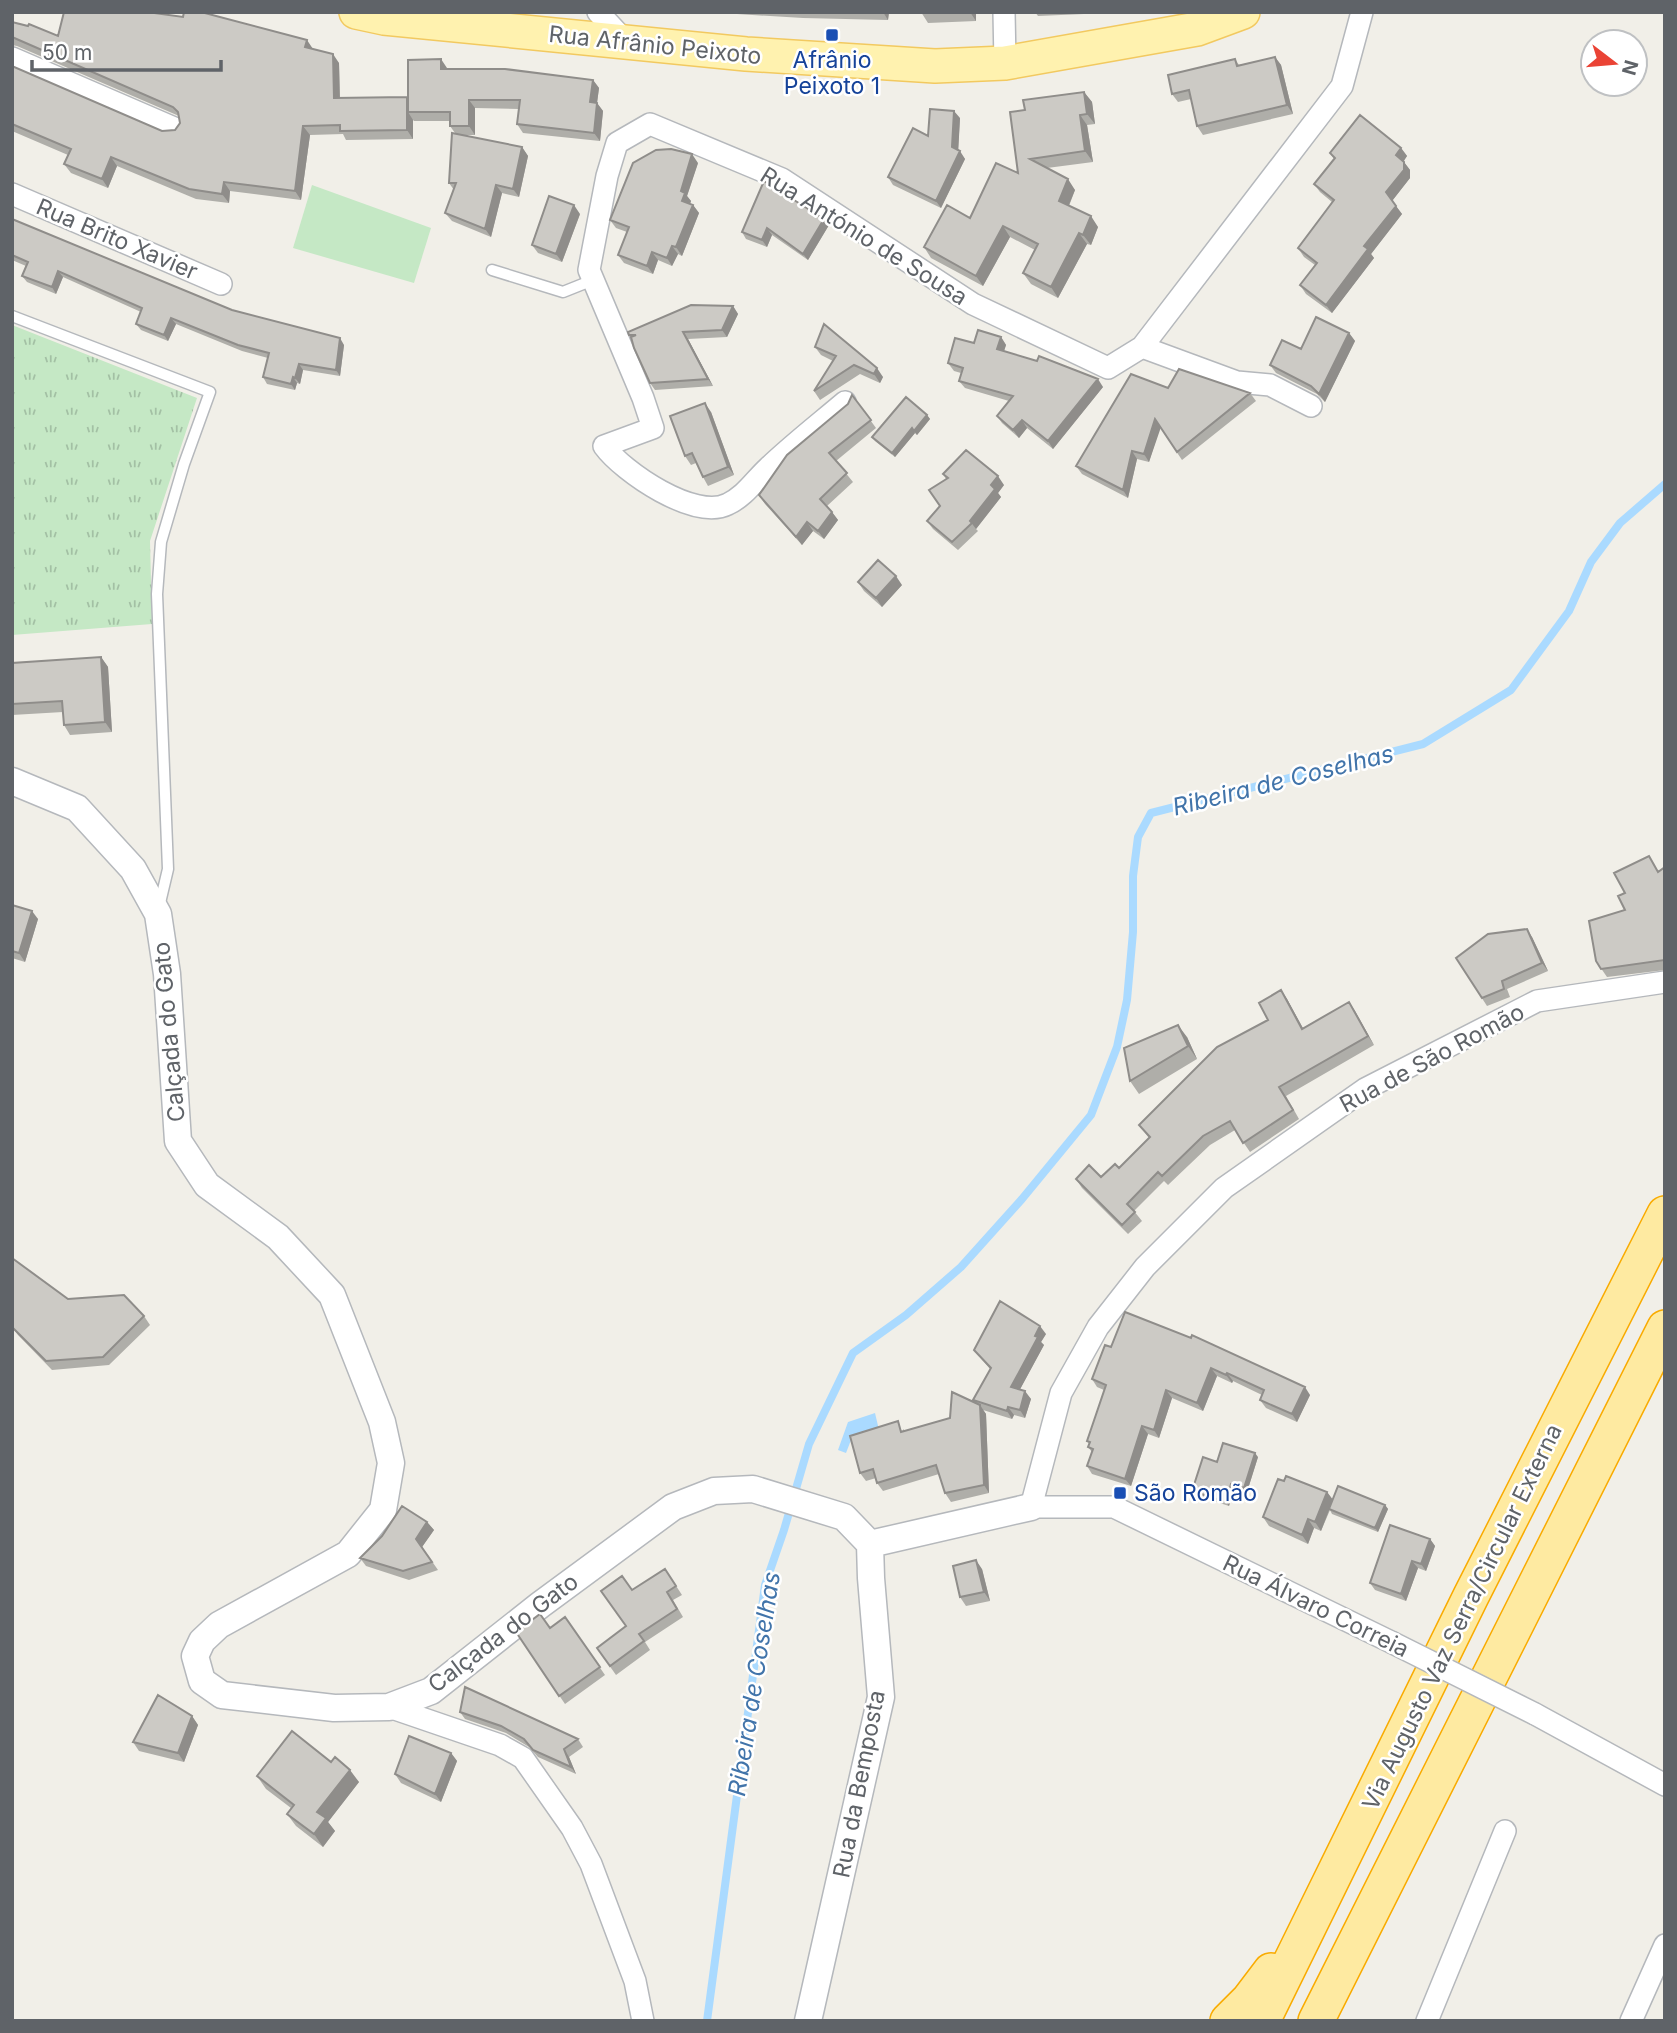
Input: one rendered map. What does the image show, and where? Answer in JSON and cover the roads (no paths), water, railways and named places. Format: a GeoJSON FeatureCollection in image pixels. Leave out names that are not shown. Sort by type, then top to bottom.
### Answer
{"type":"FeatureCollection","features":[{"type":"Feature","properties":{"kind":"highway","name":"Via Augusto Vaz Serra/Circular Externa"},"geometry":{"type":"LineString","coordinates":[[1262,2021],[1477,1584],[1665,1214]]}},
{"type":"Feature","properties":{"kind":"highway","name":"Via Augusto Vaz Serra/Circular Externa"},"geometry":{"type":"LineString","coordinates":[[1316,2021],[1665,1328]]}},
{"type":"Feature","properties":{"kind":"highway"},"geometry":{"type":"LineString","coordinates":[[1228,2021],[1250,2000],[1319,1906]]}},
{"type":"Feature","properties":{"kind":"main road","name":"Rua Afrânio Peixoto"},"geometry":{"type":"LineString","coordinates":[[356,12],[384,18],[512,21],[625,42],[828,61],[935,66],[1005,63],[1197,29],[1243,12]]}},
{"type":"Feature","properties":{"kind":"street"},"geometry":{"type":"LineString","coordinates":[[598,12],[625,42]]}},
{"type":"Feature","properties":{"kind":"street"},"geometry":{"type":"LineString","coordinates":[[1004,12],[1005,63]]}},
{"type":"Feature","properties":{"kind":"street","name":"Rua António de Sousa"},"geometry":{"type":"LineString","coordinates":[[845,402],[766,470],[749,490],[726,506],[705,506],[668,497],[615,461],[604,446],[653,428],[589,270],[607,176],[617,143],[650,124],[782,179],[973,304],[1108,368],[1142,347],[1342,86],[1362,12]]}},
{"type":"Feature","properties":{"kind":"street"},"geometry":{"type":"LineString","coordinates":[[12,58],[174,128]]}},
{"type":"Feature","properties":{"kind":"street","name":"Rua Brito Xavier"},"geometry":{"type":"LineString","coordinates":[[12,194],[221,284]]}},
{"type":"Feature","properties":{"kind":"street"},"geometry":{"type":"LineString","coordinates":[[1142,347],[1237,382],[1270,384],[1311,406]]}},
{"type":"Feature","properties":{"kind":"street","name":"Calçada do Gato"},"geometry":{"type":"LineString","coordinates":[[12,782],[77,808],[133,869],[158,914],[167,974],[178,1141],[207,1185],[278,1237],[332,1295],[382,1422],[391,1463],[383,1510],[348,1554],[219,1625],[202,1641],[195,1656],[202,1681],[222,1695],[334,1709],[389,1707],[431,1691],[540,1605],[673,1507],[714,1491],[753,1489],[844,1517],[870,1544]]}},
{"type":"Feature","properties":{"kind":"street","name":"Rua de São Romão"},"geometry":{"type":"LineString","coordinates":[[1031,1507],[1061,1393],[1098,1327],[1145,1268],[1224,1188],[1365,1089],[1537,1001],[1665,982]]}},
{"type":"Feature","properties":{"kind":"street"},"geometry":{"type":"LineString","coordinates":[[870,1544],[1031,1507]]}},
{"type":"Feature","properties":{"kind":"street","name":"Rua Álvaro Correia"},"geometry":{"type":"LineString","coordinates":[[1031,1507],[1114,1507],[1535,1714],[1665,1785]]}},
{"type":"Feature","properties":{"kind":"street","name":"Rua da Bemposta"},"geometry":{"type":"LineString","coordinates":[[808,2021],[881,1697],[870,1578],[870,1544]]}},
{"type":"Feature","properties":{"kind":"street"},"geometry":{"type":"LineString","coordinates":[[389,1707],[500,1745],[523,1758],[572,1828],[591,1864],[635,1980],[643,2021]]}},
{"type":"Feature","properties":{"kind":"street"},"geometry":{"type":"LineString","coordinates":[[1427,2021],[1505,1831]]}},
{"type":"Feature","properties":{"kind":"street"},"geometry":{"type":"LineString","coordinates":[[1631,2021],[1665,1945]]}},
{"type":"Feature","properties":{"kind":"lane"},"geometry":{"type":"LineString","coordinates":[[492,270],[563,292],[593,280]]}},
{"type":"Feature","properties":{"kind":"lane"},"geometry":{"type":"LineString","coordinates":[[12,316],[209,392],[161,542],[157,594],[168,869],[158,914]]}},
{"type":"Feature","properties":{"kind":"water"},"geometry":{"type":"Polygon","coordinates":[[[875,1413],[879,1430],[851,1440],[846,1453],[838,1450],[848,1422],[875,1413]]]}},
{"type":"Feature","properties":{"kind":"waterway","name":"Ribeira de Coselhas"},"geometry":{"type":"LineString","coordinates":[[707,2021],[765,1585],[809,1444],[853,1353],[906,1315],[961,1267],[1022,1199],[1091,1115],[1117,1047],[1127,1000],[1133,932],[1133,876],[1138,837],[1151,813],[1423,744],[1511,690],[1569,611],[1591,562],[1620,523],[1665,484]]}},
{"type":"Feature","properties":{"kind":"place","name":"Afrânio Peixoto 1"},"geometry":{"type":"Point","coordinates":[832,35]}},
{"type":"Feature","properties":{"kind":"place","name":"São Romão"},"geometry":{"type":"Point","coordinates":[1120,1493]}}]}
